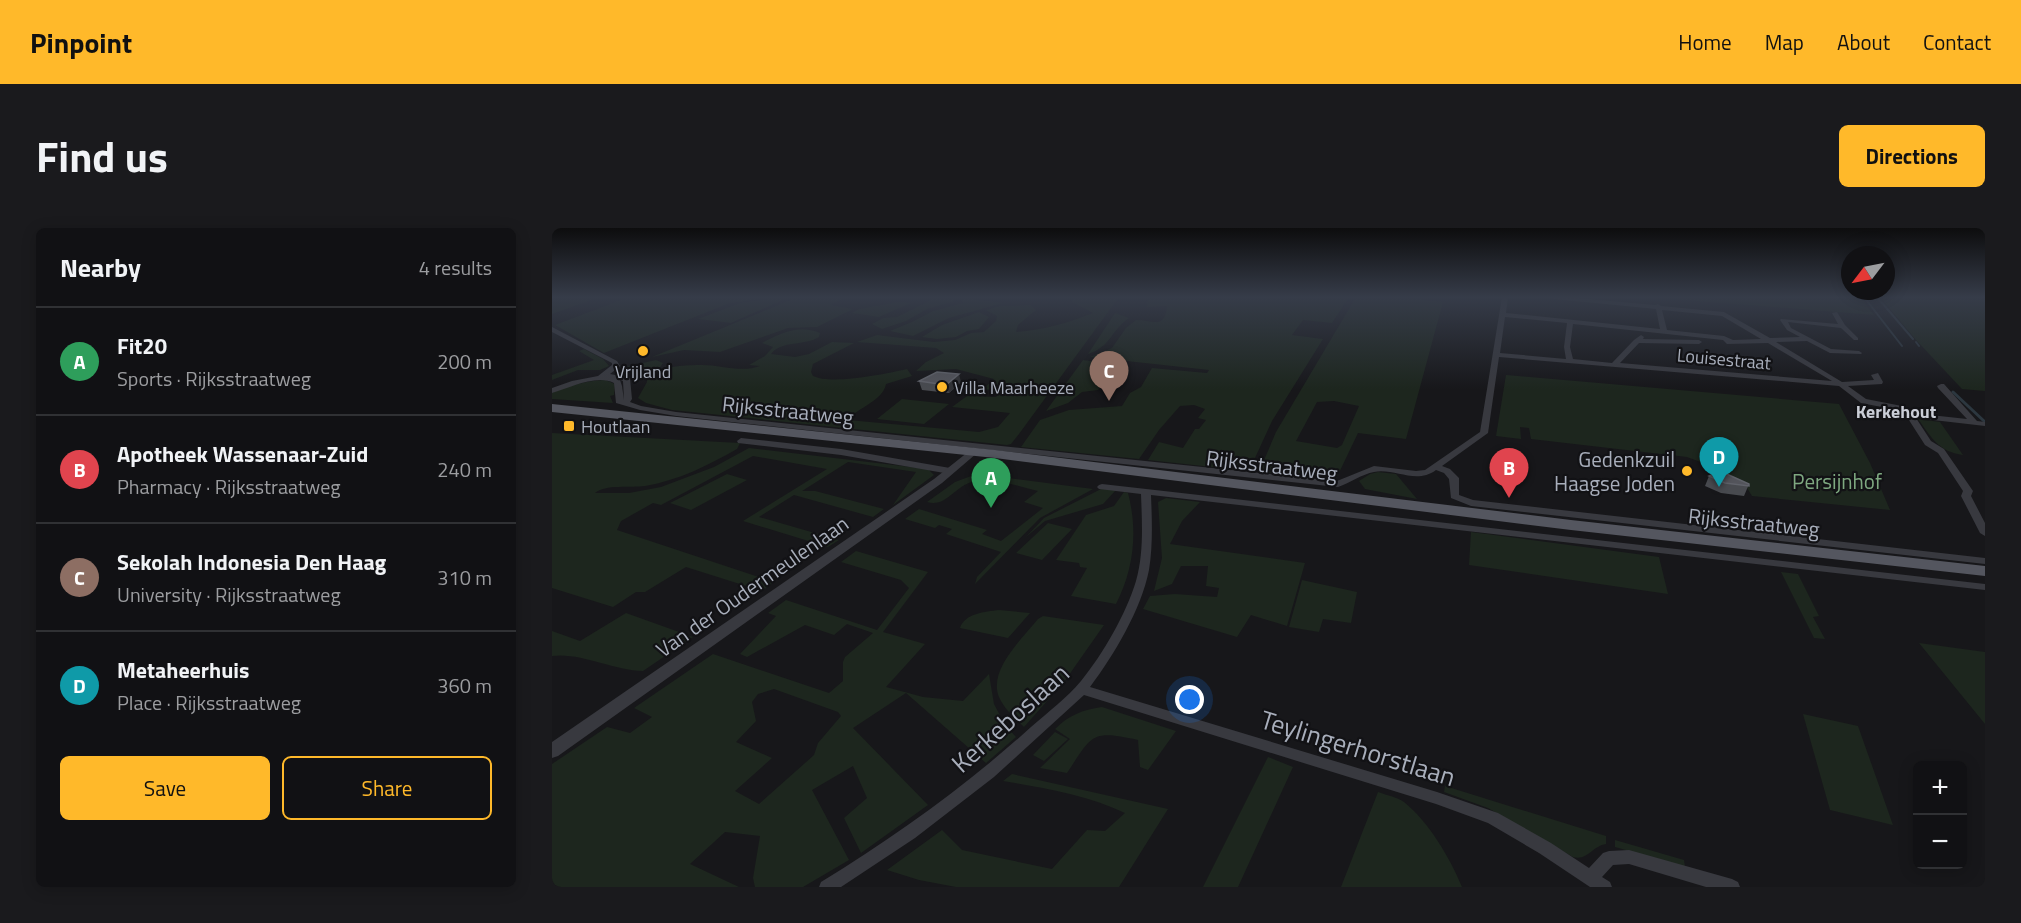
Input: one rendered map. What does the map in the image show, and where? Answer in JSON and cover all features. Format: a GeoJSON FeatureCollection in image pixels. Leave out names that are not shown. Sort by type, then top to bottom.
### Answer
{"type":"FeatureCollection","features":[{"type":"Feature","properties":{"kind":"main road","name":"Rijksstraatweg"},"geometry":{"type":"LineString","coordinates":[[552,408],[1985,571]]}},
{"type":"Feature","properties":{"kind":"main road","name":"Rijksstraatweg"},"geometry":{"type":"LineString","coordinates":[[552,418],[968,456],[1311,499],[1985,578]]}},
{"type":"Feature","properties":{"kind":"street"},"geometry":{"type":"LineString","coordinates":[[1436,467],[1484,434],[1501,328]]}},
{"type":"Feature","properties":{"kind":"street"},"geometry":{"type":"LineString","coordinates":[[1569,328],[1567,347],[1570,361]]}},
{"type":"Feature","properties":{"kind":"street"},"geometry":{"type":"LineString","coordinates":[[1628,328],[1724,338],[1733,342]]}},
{"type":"Feature","properties":{"kind":"street"},"geometry":{"type":"LineString","coordinates":[[1663,328],[1664,332]]}},
{"type":"Feature","properties":{"kind":"street"},"geometry":{"type":"LineString","coordinates":[[1748,328],[1841,384],[1864,402],[1899,408],[1911,415],[1985,424]]}},
{"type":"Feature","properties":{"kind":"street"},"geometry":{"type":"LineString","coordinates":[[1788,328],[1830,351],[1859,353]]}},
{"type":"Feature","properties":{"kind":"street"},"geometry":{"type":"LineString","coordinates":[[1845,328],[1856,339]]}},
{"type":"Feature","properties":{"kind":"street"},"geometry":{"type":"LineString","coordinates":[[552,329],[615,362],[616,366],[601,377],[552,389]]}},
{"type":"Feature","properties":{"kind":"street"},"geometry":{"type":"LineString","coordinates":[[1616,364],[1647,330]]}},
{"type":"Feature","properties":{"kind":"street"},"geometry":{"type":"LineString","coordinates":[[1636,341],[1733,342],[1809,339]]}},
{"type":"Feature","properties":{"kind":"street","name":"Louisestraat"},"geometry":{"type":"LineString","coordinates":[[1496,355],[1841,384],[1879,382],[1875,375]]}},
{"type":"Feature","properties":{"kind":"street","name":"Rijksstraatweg"},"geometry":{"type":"LineString","coordinates":[[601,377],[618,384],[619,401],[640,408],[676,414],[1334,484],[1346,483],[1374,470],[1416,474],[1428,472],[1436,467],[1447,471],[1455,478],[1454,496],[1471,503],[1985,561]]}},
{"type":"Feature","properties":{"kind":"street"},"geometry":{"type":"LineString","coordinates":[[1941,386],[1975,423]]}},
{"type":"Feature","properties":{"kind":"street"},"geometry":{"type":"LineString","coordinates":[[1911,415],[1928,443],[1941,451],[1968,490],[1966,496],[1985,533]]}},
{"type":"Feature","properties":{"kind":"street","name":"Rijksstraatweg"},"geometry":{"type":"LineString","coordinates":[[741,441],[841,452],[950,471]]}},
{"type":"Feature","properties":{"kind":"street","name":"Van der Oudermeulenlaan"},"geometry":{"type":"LineString","coordinates":[[552,751],[950,471],[968,456]]}},
{"type":"Feature","properties":{"kind":"street"},"geometry":{"type":"LineString","coordinates":[[1102,487],[1985,587]]}},
{"type":"Feature","properties":{"kind":"street","name":"Kerkeboslaan"},"geometry":{"type":"LineString","coordinates":[[827,887],[879,855],[993,770],[1081,689],[1121,625],[1140,583],[1148,544],[1146,491]]}},
{"type":"Feature","properties":{"kind":"street","name":"Teylingerhorstlaan"},"geometry":{"type":"LineString","coordinates":[[1081,689],[1425,794],[1493,818],[1598,882]]}},
{"type":"Feature","properties":{"kind":"street"},"geometry":{"type":"LineString","coordinates":[[1598,882],[1609,858],[1629,857],[1732,887]]}},
{"type":"Feature","properties":{"kind":"green space"},"geometry":{"type":"Polygon","coordinates":[[[560,328],[668,328],[604,353],[560,328]]]}},
{"type":"Feature","properties":{"kind":"green space"},"geometry":{"type":"Polygon","coordinates":[[[723,328],[795,328],[788,328],[720,352],[684,350],[652,357],[723,328]]]}},
{"type":"Feature","properties":{"kind":"green space"},"geometry":{"type":"Polygon","coordinates":[[[898,328],[929,328],[913,336],[890,331],[898,328]]]}},
{"type":"Feature","properties":{"kind":"green space"},"geometry":{"type":"Polygon","coordinates":[[[937,328],[980,328],[956,337],[937,339],[922,337],[937,328]]]}},
{"type":"Feature","properties":{"kind":"green space"},"geometry":{"type":"Polygon","coordinates":[[[989,328],[1017,328],[1016,332],[1046,328],[1097,328],[1019,434],[1011,444],[1007,445],[672,410],[646,403],[638,398],[647,382],[647,376],[641,371],[620,368],[656,360],[663,363],[658,370],[696,365],[753,368],[760,366],[749,365],[765,356],[773,347],[762,343],[790,331],[812,330],[820,333],[819,337],[781,347],[771,354],[795,357],[809,354],[832,342],[854,343],[813,364],[811,372],[813,376],[845,379],[907,369],[912,376],[886,384],[880,395],[848,420],[979,432],[998,427],[1010,413],[952,407],[967,396],[996,397],[1001,391],[983,389],[994,379],[956,369],[916,371],[926,362],[944,353],[936,348],[857,342],[877,335],[934,342],[955,340],[971,333],[984,332],[989,328]]]}},
{"type":"Feature","properties":{"kind":"green space"},"geometry":{"type":"Polygon","coordinates":[[[1105,328],[1118,328],[1102,347],[1088,354],[1105,328]]]}},
{"type":"Feature","properties":{"kind":"green space"},"geometry":{"type":"Polygon","coordinates":[[[1126,328],[1297,328],[1292,335],[1323,339],[1272,421],[1249,471],[1148,460],[1159,442],[1183,448],[1195,429],[1199,429],[1206,420],[1198,418],[1205,409],[1194,405],[1180,406],[1159,430],[1139,459],[1021,447],[1040,420],[1069,410],[1122,406],[1130,393],[1141,387],[1152,368],[1207,373],[1209,370],[1090,357],[1112,348],[1126,328]]]}},
{"type":"Feature","properties":{"kind":"green space"},"geometry":{"type":"Polygon","coordinates":[[[1338,328],[1436,328],[1406,439],[1358,433],[1336,479],[1259,472],[1276,432],[1338,328]],[[1334,401],[1317,402],[1296,441],[1337,448],[1342,445],[1359,406],[1334,401]]]}},
{"type":"Feature","properties":{"kind":"green space"},"geometry":{"type":"Polygon","coordinates":[[[1906,328],[1985,328],[1985,391],[1962,389],[1906,328]]]}},
{"type":"Feature","properties":{"kind":"green space"},"geometry":{"type":"Polygon","coordinates":[[[584,349],[603,359],[609,366],[600,370],[578,370],[552,380],[552,375],[594,360],[579,351],[584,349]]]}},
{"type":"Feature","properties":{"kind":"green space"},"geometry":{"type":"Polygon","coordinates":[[[1083,360],[1119,365],[1098,390],[1082,392],[1068,403],[1046,411],[1083,360]]]}},
{"type":"Feature","properties":{"kind":"green space","name":"Persijnhof"},"geometry":{"type":"Polygon","coordinates":[[[1506,375],[1839,404],[1870,463],[1890,510],[1752,496],[1747,488],[1714,467],[1687,457],[1531,439],[1529,428],[1520,427],[1521,439],[1496,436],[1506,375]]]}},
{"type":"Feature","properties":{"kind":"green space"},"geometry":{"type":"Polygon","coordinates":[[[605,380],[615,384],[614,395],[610,396],[613,403],[552,399],[552,393],[564,388],[585,382],[605,380]]]}},
{"type":"Feature","properties":{"kind":"green space"},"geometry":{"type":"Polygon","coordinates":[[[902,399],[949,404],[924,424],[877,419],[902,399]]]}},
{"type":"Feature","properties":{"kind":"green space"},"geometry":{"type":"Polygon","coordinates":[[[1918,419],[1940,422],[1963,455],[1942,447],[1918,419]]]}},
{"type":"Feature","properties":{"kind":"green space"},"geometry":{"type":"Polygon","coordinates":[[[552,433],[740,443],[737,449],[704,467],[681,476],[645,486],[605,488],[595,493],[629,493],[661,487],[714,467],[749,448],[928,469],[934,475],[893,505],[916,472],[848,462],[802,491],[815,491],[884,509],[873,517],[794,495],[759,517],[839,540],[828,547],[743,521],[827,469],[753,456],[661,505],[653,503],[621,521],[617,530],[774,582],[762,591],[686,567],[645,592],[636,592],[613,607],[552,588],[552,433]]]}},
{"type":"Feature","properties":{"kind":"green space"},"geometry":{"type":"Polygon","coordinates":[[[1378,472],[1396,474],[1417,499],[1365,489],[1359,481],[1378,472]]]}},
{"type":"Feature","properties":{"kind":"green space"},"geometry":{"type":"Polygon","coordinates":[[[727,474],[747,480],[691,510],[670,503],[727,474]]]}},
{"type":"Feature","properties":{"kind":"green space"},"geometry":{"type":"Polygon","coordinates":[[[974,475],[1093,489],[1040,518],[975,584],[977,577],[1001,552],[946,534],[952,529],[939,525],[935,528],[905,519],[919,509],[987,530],[982,534],[1001,541],[1043,508],[1024,502],[1038,491],[989,481],[966,484],[940,502],[927,502],[955,482],[974,475]]]}},
{"type":"Feature","properties":{"kind":"green space"},"geometry":{"type":"Polygon","coordinates":[[[1103,488],[1116,490],[1103,504],[1045,521],[1026,537],[1044,518],[1103,488]]]}},
{"type":"Feature","properties":{"kind":"green space"},"geometry":{"type":"Polygon","coordinates":[[[1124,492],[1128,493],[1133,521],[1132,550],[1127,577],[1116,604],[1071,596],[1087,568],[1080,567],[1079,563],[1056,560],[1086,515],[1114,506],[1124,492]]]}},
{"type":"Feature","properties":{"kind":"green space"},"geometry":{"type":"Polygon","coordinates":[[[1166,498],[1200,502],[1182,521],[1170,544],[1305,563],[1287,626],[1251,615],[1237,637],[1143,609],[1150,596],[1175,594],[1217,597],[1219,588],[1206,586],[1208,566],[1181,566],[1172,584],[1154,591],[1162,558],[1158,502],[1166,498]]]}},
{"type":"Feature","properties":{"kind":"green space"},"geometry":{"type":"Polygon","coordinates":[[[1048,523],[1072,529],[1042,560],[1016,553],[1048,523]]]}},
{"type":"Feature","properties":{"kind":"green space"},"geometry":{"type":"Polygon","coordinates":[[[1471,532],[1659,557],[1668,594],[1469,565],[1471,532]]]}},
{"type":"Feature","properties":{"kind":"green space"},"geometry":{"type":"Polygon","coordinates":[[[856,551],[928,572],[883,632],[925,644],[886,687],[923,697],[963,701],[989,674],[994,704],[1005,725],[1016,737],[986,763],[906,693],[853,728],[928,805],[861,853],[844,818],[867,798],[853,766],[812,790],[849,860],[803,887],[755,887],[753,878],[760,836],[725,832],[690,864],[739,887],[552,887],[552,764],[607,727],[630,733],[652,717],[634,708],[713,654],[829,693],[843,681],[845,657],[873,633],[847,624],[834,635],[805,625],[747,657],[740,654],[776,616],[768,613],[786,600],[877,630],[909,588],[901,580],[841,562],[856,551]],[[774,689],[758,694],[752,702],[756,721],[736,742],[772,758],[735,791],[759,804],[814,755],[818,743],[841,716],[838,712],[774,689]]]}},
{"type":"Feature","properties":{"kind":"green space"},"geometry":{"type":"Polygon","coordinates":[[[1781,572],[1798,574],[1819,616],[1813,617],[1825,639],[1814,638],[1781,572]]]}},
{"type":"Feature","properties":{"kind":"green space"},"geometry":{"type":"Polygon","coordinates":[[[1302,580],[1357,592],[1351,623],[1323,619],[1319,632],[1289,627],[1302,580]]]}},
{"type":"Feature","properties":{"kind":"green space"},"geometry":{"type":"Polygon","coordinates":[[[999,610],[1030,613],[1008,638],[960,628],[971,616],[999,610]]]}},
{"type":"Feature","properties":{"kind":"green space"},"geometry":{"type":"Polygon","coordinates":[[[626,613],[693,637],[643,671],[563,655],[552,656],[552,631],[580,641],[626,613]]]}},
{"type":"Feature","properties":{"kind":"green space"},"geometry":{"type":"Polygon","coordinates":[[[1043,616],[1104,625],[1064,682],[1024,727],[1002,703],[997,689],[998,678],[1015,646],[1043,616]]]}},
{"type":"Feature","properties":{"kind":"green space"},"geometry":{"type":"Polygon","coordinates":[[[1919,643],[1985,652],[1985,724],[1919,643]]]}},
{"type":"Feature","properties":{"kind":"green space"},"geometry":{"type":"Polygon","coordinates":[[[1102,707],[1176,731],[1148,770],[1140,767],[1138,740],[1111,735],[1095,738],[1088,743],[1067,773],[1040,768],[1070,739],[1055,729],[1076,714],[1102,707]]]}},
{"type":"Feature","properties":{"kind":"green space"},"geometry":{"type":"Polygon","coordinates":[[[1803,714],[1858,726],[1893,825],[1830,810],[1803,714]]]}},
{"type":"Feature","properties":{"kind":"green space"},"geometry":{"type":"Polygon","coordinates":[[[1055,732],[1068,739],[1044,761],[1033,755],[1055,732]]]}},
{"type":"Feature","properties":{"kind":"green space"},"geometry":{"type":"Polygon","coordinates":[[[1268,757],[1293,767],[1238,887],[1203,887],[1268,757]]]}},
{"type":"Feature","properties":{"kind":"green space"},"geometry":{"type":"Polygon","coordinates":[[[1012,774],[1168,809],[1119,887],[956,887],[919,880],[887,870],[942,830],[962,850],[1052,869],[1087,830],[1105,831],[1125,813],[1081,797],[1003,781],[1012,774]]]}},
{"type":"Feature","properties":{"kind":"green space"},"geometry":{"type":"Polygon","coordinates":[[[1445,786],[1606,836],[1606,844],[1597,847],[1583,857],[1573,857],[1488,808],[1444,792],[1445,786]]]}},
{"type":"Feature","properties":{"kind":"green space"},"geometry":{"type":"Polygon","coordinates":[[[1378,792],[1404,802],[1422,820],[1445,853],[1462,887],[1341,887],[1378,792]]]}},
{"type":"Feature","properties":{"kind":"green space"},"geometry":{"type":"Polygon","coordinates":[[[1615,840],[1684,860],[1685,867],[1615,847],[1615,840]]]}},
{"type":"Feature","properties":{"kind":"building"},"geometry":{"type":"Polygon","coordinates":[[[937,372],[959,374],[946,385],[919,381],[937,372]]]}},
{"type":"Feature","properties":{"kind":"building"},"geometry":{"type":"Polygon","coordinates":[[[1720,471],[1749,486],[1725,483],[1709,476],[1720,471]]]}},
{"type":"Feature","properties":{"kind":"waterway"},"geometry":{"type":"LineString","coordinates":[[1888,328],[1902,346]]}},
{"type":"Feature","properties":{"kind":"waterway"},"geometry":{"type":"LineString","coordinates":[[1903,328],[1913,339]]}},
{"type":"Feature","properties":{"kind":"waterway"},"geometry":{"type":"LineString","coordinates":[[1916,342],[1919,346]]}},
{"type":"Feature","properties":{"kind":"waterway"},"geometry":{"type":"LineString","coordinates":[[1955,394],[1953,392],[1984,421]]}},
{"type":"Feature","properties":{"kind":"place","name":"Vrijland"},"geometry":{"type":"Point","coordinates":[643,351]}},
{"type":"Feature","properties":{"kind":"place","name":"Villa Maarheeze"},"geometry":{"type":"Point","coordinates":[942,387]}},
{"type":"Feature","properties":{"kind":"place","name":"Sekolah Indonesia Den Haag"},"geometry":{"type":"Point","coordinates":[1109,401]}},
{"type":"Feature","properties":{"kind":"place","name":"Houtlaan"},"geometry":{"type":"Point","coordinates":[569,426]}},
{"type":"Feature","properties":{"kind":"place","name":"Gedenkzuil Haagse Joden"},"geometry":{"type":"Point","coordinates":[1687,471]}},
{"type":"Feature","properties":{"kind":"place","name":"Metaheerhuis"},"geometry":{"type":"Point","coordinates":[1719,487]}},
{"type":"Feature","properties":{"kind":"place","name":"Apotheek Wassenaar-Zuid"},"geometry":{"type":"Point","coordinates":[1509,498]}},
{"type":"Feature","properties":{"kind":"place","name":"Fit20"},"geometry":{"type":"Point","coordinates":[991,508]}},
{"type":"Feature","properties":{"kind":"district","name":"Kerkehout"},"geometry":{"type":"Point","coordinates":[1896,411]}}]}
